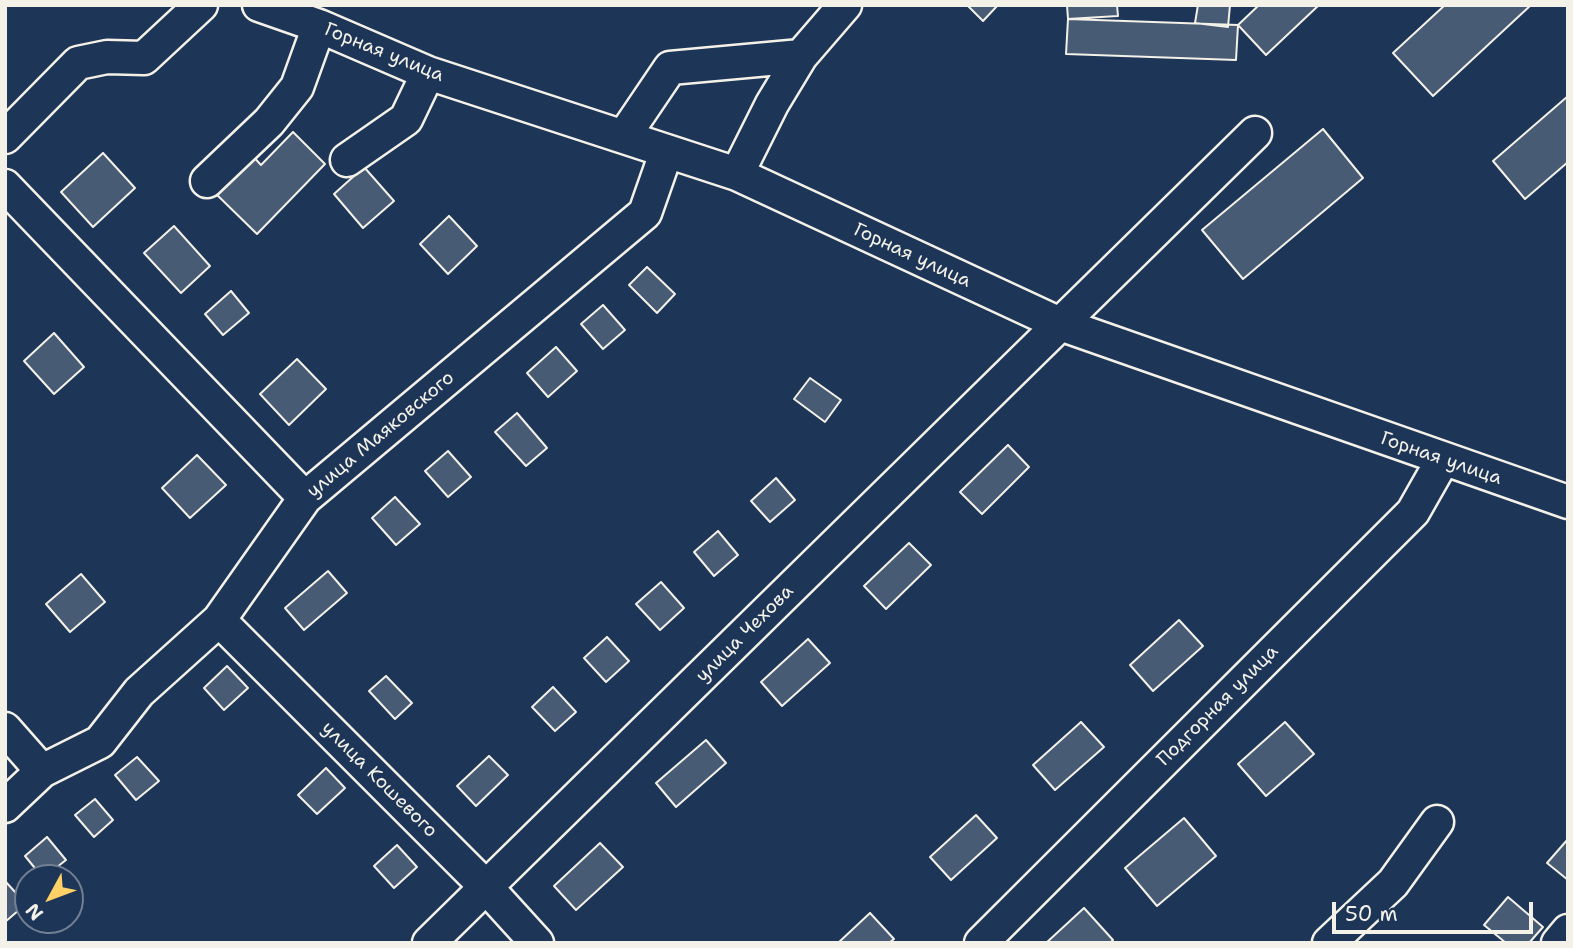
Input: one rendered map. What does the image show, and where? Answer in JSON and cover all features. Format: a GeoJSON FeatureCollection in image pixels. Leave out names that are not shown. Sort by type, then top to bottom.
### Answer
{"type":"FeatureCollection","features":[{"type":"Feature","properties":{"kind":"street"},"geometry":{"type":"LineString","coordinates":[[5,137],[78,63],[107,57],[144,58],[201,5]]}},
{"type":"Feature","properties":{"kind":"street","name":"Горная улица"},"geometry":{"type":"LineString","coordinates":[[259,5],[319,26],[428,73],[737,174],[1060,324],[1443,461],[1568,502]]}},
{"type":"Feature","properties":{"kind":"street"},"geometry":{"type":"LineString","coordinates":[[737,174],[772,104],[801,56],[845,5]]}},
{"type":"Feature","properties":{"kind":"street"},"geometry":{"type":"LineString","coordinates":[[207,181],[269,122],[297,87],[319,26]]}},
{"type":"Feature","properties":{"kind":"street"},"geometry":{"type":"LineString","coordinates":[[624,136],[670,68],[801,56]]}},
{"type":"Feature","properties":{"kind":"street"},"geometry":{"type":"LineString","coordinates":[[346,160],[406,120],[428,73]]}},
{"type":"Feature","properties":{"kind":"street","name":"улица Чехова"},"geometry":{"type":"LineString","coordinates":[[429,943],[1255,133]]}},
{"type":"Feature","properties":{"kind":"street","name":"улица Маяковского"},"geometry":{"type":"LineString","coordinates":[[5,806],[42,771],[100,742],[139,692],[219,620],[305,498],[645,213],[666,153]]}},
{"type":"Feature","properties":{"kind":"street"},"geometry":{"type":"LineString","coordinates":[[5,186],[305,498]]}},
{"type":"Feature","properties":{"kind":"street","name":"Подгорная улица"},"geometry":{"type":"LineString","coordinates":[[981,943],[1413,512],[1443,461]]}},
{"type":"Feature","properties":{"kind":"street","name":"улица Кошевого"},"geometry":{"type":"LineString","coordinates":[[219,620],[487,888],[537,943]]}},
{"type":"Feature","properties":{"kind":"street"},"geometry":{"type":"LineString","coordinates":[[5,729],[42,771]]}},
{"type":"Feature","properties":{"kind":"street"},"geometry":{"type":"LineString","coordinates":[[1329,943],[1394,883],[1437,822]]}},
{"type":"Feature","properties":{"kind":"street"},"geometry":{"type":"LineString","coordinates":[[1558,943],[1568,931]]}},
{"type":"Feature","properties":{"kind":"building"},"geometry":{"type":"Polygon","coordinates":[[[967,5],[998,5],[983,21],[967,5]]]}},
{"type":"Feature","properties":{"kind":"building"},"geometry":{"type":"Polygon","coordinates":[[[1067,5],[1117,5],[1118,16],[1068,19],[1067,5]]]}},
{"type":"Feature","properties":{"kind":"building"},"geometry":{"type":"Polygon","coordinates":[[[1198,5],[1230,5],[1228,27],[1195,23],[1198,5]]]}},
{"type":"Feature","properties":{"kind":"building"},"geometry":{"type":"Polygon","coordinates":[[[1259,5],[1319,5],[1266,55],[1238,25],[1259,5]]]}},
{"type":"Feature","properties":{"kind":"building"},"geometry":{"type":"Polygon","coordinates":[[[1445,5],[1531,5],[1433,96],[1393,53],[1445,5]]]}},
{"type":"Feature","properties":{"kind":"building"},"geometry":{"type":"Polygon","coordinates":[[[1068,19],[1238,25],[1236,60],[1066,54],[1068,19]]]}},
{"type":"Feature","properties":{"kind":"building"},"geometry":{"type":"Polygon","coordinates":[[[1568,96],[1568,162],[1525,199],[1493,161],[1568,96]]]}},
{"type":"Feature","properties":{"kind":"building"},"geometry":{"type":"Polygon","coordinates":[[[1323,129],[1363,178],[1243,279],[1202,230],[1323,129]]]}},
{"type":"Feature","properties":{"kind":"building"},"geometry":{"type":"Polygon","coordinates":[[[293,132],[325,164],[257,234],[213,191],[250,153],[261,165],[293,132]]]}},
{"type":"Feature","properties":{"kind":"building"},"geometry":{"type":"Polygon","coordinates":[[[103,153],[135,188],[93,227],[61,192],[103,153]]]}},
{"type":"Feature","properties":{"kind":"building"},"geometry":{"type":"Polygon","coordinates":[[[364,167],[394,201],[363,228],[334,194],[364,167]]]}},
{"type":"Feature","properties":{"kind":"building"},"geometry":{"type":"Polygon","coordinates":[[[449,216],[477,246],[448,274],[420,244],[449,216]]]}},
{"type":"Feature","properties":{"kind":"building"},"geometry":{"type":"Polygon","coordinates":[[[174,226],[210,266],[181,293],[144,253],[174,226]]]}},
{"type":"Feature","properties":{"kind":"building"},"geometry":{"type":"Polygon","coordinates":[[[647,267],[675,294],[657,313],[629,285],[647,267]]]}},
{"type":"Feature","properties":{"kind":"building"},"geometry":{"type":"Polygon","coordinates":[[[231,291],[249,313],[223,335],[205,314],[231,291]]]}},
{"type":"Feature","properties":{"kind":"building"},"geometry":{"type":"Polygon","coordinates":[[[603,305],[625,330],[603,349],[581,324],[603,305]]]}},
{"type":"Feature","properties":{"kind":"building"},"geometry":{"type":"Polygon","coordinates":[[[54,333],[84,367],[54,394],[24,361],[54,333]]]}},
{"type":"Feature","properties":{"kind":"building"},"geometry":{"type":"Polygon","coordinates":[[[556,347],[577,371],[548,397],[527,373],[556,347]]]}},
{"type":"Feature","properties":{"kind":"building"},"geometry":{"type":"Polygon","coordinates":[[[297,359],[326,389],[289,425],[260,394],[297,359]]]}},
{"type":"Feature","properties":{"kind":"building"},"geometry":{"type":"Polygon","coordinates":[[[810,378],[841,400],[825,422],[794,399],[810,378]]]}},
{"type":"Feature","properties":{"kind":"building"},"geometry":{"type":"Polygon","coordinates":[[[517,413],[547,448],[526,466],[495,432],[517,413]]]}},
{"type":"Feature","properties":{"kind":"building"},"geometry":{"type":"Polygon","coordinates":[[[1008,445],[1029,467],[982,514],[960,492],[1008,445]]]}},
{"type":"Feature","properties":{"kind":"building"},"geometry":{"type":"Polygon","coordinates":[[[448,451],[471,477],[448,497],[425,471],[448,451]]]}},
{"type":"Feature","properties":{"kind":"building"},"geometry":{"type":"Polygon","coordinates":[[[197,455],[226,485],[190,518],[162,488],[197,455]]]}},
{"type":"Feature","properties":{"kind":"building"},"geometry":{"type":"Polygon","coordinates":[[[776,478],[795,500],[770,522],[751,501],[776,478]]]}},
{"type":"Feature","properties":{"kind":"building"},"geometry":{"type":"Polygon","coordinates":[[[395,497],[420,524],[396,545],[372,518],[395,497]]]}},
{"type":"Feature","properties":{"kind":"building"},"geometry":{"type":"Polygon","coordinates":[[[718,531],[738,555],[714,576],[694,552],[718,531]]]}},
{"type":"Feature","properties":{"kind":"building"},"geometry":{"type":"Polygon","coordinates":[[[909,543],[931,565],[886,609],[864,586],[909,543]]]}},
{"type":"Feature","properties":{"kind":"building"},"geometry":{"type":"Polygon","coordinates":[[[328,571],[347,593],[304,630],[285,608],[328,571]]]}},
{"type":"Feature","properties":{"kind":"building"},"geometry":{"type":"Polygon","coordinates":[[[81,574],[105,602],[70,632],[46,604],[81,574]]]}},
{"type":"Feature","properties":{"kind":"building"},"geometry":{"type":"Polygon","coordinates":[[[661,582],[684,608],[660,630],[636,604],[661,582]]]}},
{"type":"Feature","properties":{"kind":"building"},"geometry":{"type":"Polygon","coordinates":[[[1179,620],[1203,646],[1153,691],[1130,665],[1179,620]]]}},
{"type":"Feature","properties":{"kind":"building"},"geometry":{"type":"Polygon","coordinates":[[[607,637],[629,661],[606,682],[584,658],[607,637]]]}},
{"type":"Feature","properties":{"kind":"building"},"geometry":{"type":"Polygon","coordinates":[[[808,639],[830,663],[782,706],[761,682],[808,639]]]}},
{"type":"Feature","properties":{"kind":"building"},"geometry":{"type":"Polygon","coordinates":[[[227,666],[248,688],[224,710],[204,688],[227,666]]]}},
{"type":"Feature","properties":{"kind":"building"},"geometry":{"type":"Polygon","coordinates":[[[386,676],[412,703],[395,719],[369,691],[386,676]]]}},
{"type":"Feature","properties":{"kind":"building"},"geometry":{"type":"Polygon","coordinates":[[[553,687],[576,712],[555,731],[532,707],[553,687]]]}},
{"type":"Feature","properties":{"kind":"building"},"geometry":{"type":"Polygon","coordinates":[[[1081,722],[1104,747],[1055,790],[1033,765],[1081,722]]]}},
{"type":"Feature","properties":{"kind":"building"},"geometry":{"type":"Polygon","coordinates":[[[1285,722],[1314,754],[1266,796],[1238,764],[1285,722]]]}},
{"type":"Feature","properties":{"kind":"building"},"geometry":{"type":"Polygon","coordinates":[[[706,740],[726,763],[676,807],[656,783],[706,740]]]}},
{"type":"Feature","properties":{"kind":"building"},"geometry":{"type":"Polygon","coordinates":[[[489,756],[508,775],[476,806],[457,786],[489,756]]]}},
{"type":"Feature","properties":{"kind":"building"},"geometry":{"type":"Polygon","coordinates":[[[137,757],[159,781],[136,800],[115,775],[137,757]]]}},
{"type":"Feature","properties":{"kind":"building"},"geometry":{"type":"Polygon","coordinates":[[[326,768],[345,788],[317,814],[298,795],[326,768]]]}},
{"type":"Feature","properties":{"kind":"building"},"geometry":{"type":"Polygon","coordinates":[[[95,799],[113,820],[94,837],[75,815],[95,799]]]}},
{"type":"Feature","properties":{"kind":"building"},"geometry":{"type":"Polygon","coordinates":[[[976,815],[997,838],[951,880],[930,857],[976,815]]]}},
{"type":"Feature","properties":{"kind":"building"},"geometry":{"type":"Polygon","coordinates":[[[1184,818],[1216,856],[1157,906],[1125,868],[1184,818]]]}},
{"type":"Feature","properties":{"kind":"building"},"geometry":{"type":"Polygon","coordinates":[[[47,837],[66,860],[61,864],[32,864],[25,856],[47,837]]]}},
{"type":"Feature","properties":{"kind":"building"},"geometry":{"type":"Polygon","coordinates":[[[1568,839],[1568,880],[1547,863],[1568,839]]]}},
{"type":"Feature","properties":{"kind":"building"},"geometry":{"type":"Polygon","coordinates":[[[600,843],[623,867],[576,910],[554,886],[600,843]]]}},
{"type":"Feature","properties":{"kind":"building"},"geometry":{"type":"Polygon","coordinates":[[[397,845],[417,867],[394,888],[374,866],[397,845]]]}},
{"type":"Feature","properties":{"kind":"building"},"geometry":{"type":"Polygon","coordinates":[[[5,881],[14,891],[14,914],[5,922],[5,881]]]}},
{"type":"Feature","properties":{"kind":"building"},"geometry":{"type":"Polygon","coordinates":[[[1508,897],[1543,927],[1529,943],[1506,943],[1484,925],[1508,897]]]}},
{"type":"Feature","properties":{"kind":"building"},"geometry":{"type":"Polygon","coordinates":[[[1084,908],[1113,940],[1110,943],[1046,943],[1084,908]]]}},
{"type":"Feature","properties":{"kind":"building"},"geometry":{"type":"Polygon","coordinates":[[[870,913],[894,939],[889,943],[838,943],[870,913]]]}}]}
